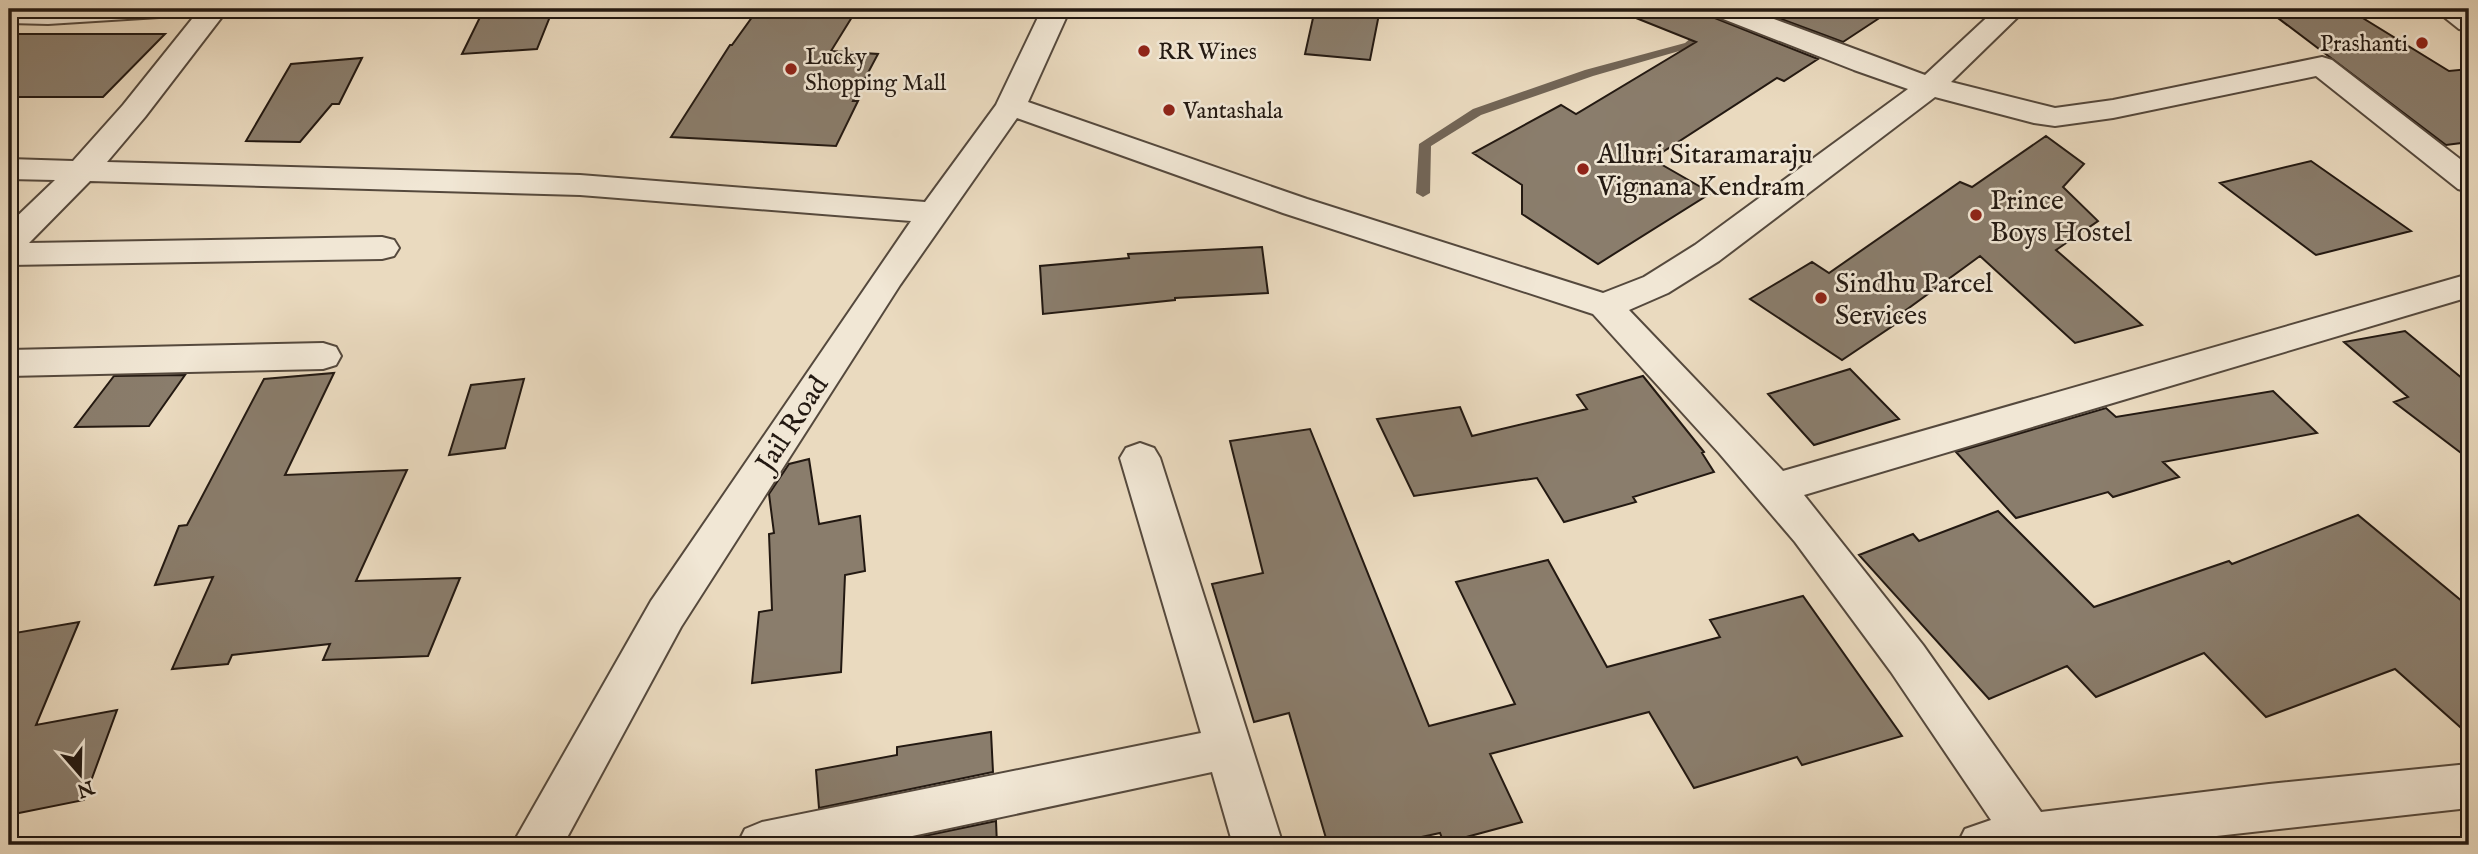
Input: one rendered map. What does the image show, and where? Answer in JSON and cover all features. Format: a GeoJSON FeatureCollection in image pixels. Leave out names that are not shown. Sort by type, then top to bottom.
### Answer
{"type":"FeatureCollection","features":[{"type":"Feature","properties":{"kind":"street"},"geometry":{"type":"LineString","coordinates":[[9,15],[48,16],[159,9]]}},
{"type":"Feature","properties":{"kind":"street"},"geometry":{"type":"LineString","coordinates":[[9,243],[81,172],[134,111],[214,9]]}},
{"type":"Feature","properties":{"kind":"street","name":"Jail Road"},"geometry":{"type":"LineString","coordinates":[[537,845],[666,614],[851,332],[1011,106],[1056,9]]}},
{"type":"Feature","properties":{"kind":"street"},"geometry":{"type":"LineString","coordinates":[[1723,9],[1864,64],[1930,86],[2034,114],[2074,116],[2322,66],[2469,181]]}},
{"type":"Feature","properties":{"kind":"street"},"geometry":{"type":"LineString","coordinates":[[1605,306],[1656,285],[1707,253],[1930,86],[2012,9]]}},
{"type":"Feature","properties":{"kind":"street"},"geometry":{"type":"LineString","coordinates":[[2448,9],[2469,23]]}},
{"type":"Feature","properties":{"kind":"street"},"geometry":{"type":"LineString","coordinates":[[1011,106],[1296,206],[1558,293],[1605,306],[1774,489],[1859,594],[1962,734],[2033,841]]}},
{"type":"Feature","properties":{"kind":"street"},"geometry":{"type":"LineString","coordinates":[[9,169],[580,185],[934,212]]}},
{"type":"Feature","properties":{"kind":"street"},"geometry":{"type":"LineString","coordinates":[[9,254],[382,248]]}},
{"type":"Feature","properties":{"kind":"street"},"geometry":{"type":"LineString","coordinates":[[1774,489],[2469,285]]}},
{"type":"Feature","properties":{"kind":"street"},"geometry":{"type":"LineString","coordinates":[[9,363],[323,356]]}},
{"type":"Feature","properties":{"kind":"street"},"geometry":{"type":"LineString","coordinates":[[1140,458],[1258,845]]}},
{"type":"Feature","properties":{"kind":"street"},"geometry":{"type":"LineString","coordinates":[[762,845],[1228,748]]}},
{"type":"Feature","properties":{"kind":"street"},"geometry":{"type":"LineString","coordinates":[[1982,845],[2033,841],[2269,807],[2469,786]]}},
{"type":"Feature","properties":{"kind":"building"},"geometry":{"type":"Polygon","coordinates":[[[484,9],[553,9],[537,49],[462,54],[484,9]]]}},
{"type":"Feature","properties":{"kind":"building"},"geometry":{"type":"Polygon","coordinates":[[[758,9],[857,9],[831,51],[878,54],[853,101],[858,101],[836,146],[671,137],[730,45],[758,9]]]}},
{"type":"Feature","properties":{"kind":"building"},"geometry":{"type":"Polygon","coordinates":[[[1315,9],[1380,9],[1370,60],[1305,54],[1315,9]]]}},
{"type":"Feature","properties":{"kind":"building"},"geometry":{"type":"Polygon","coordinates":[[[1621,9],[1706,9],[1712,17],[1818,59],[1784,81],[1777,78],[1652,159],[1711,193],[1598,264],[1522,214],[1522,185],[1473,153],[1561,105],[1576,114],[1696,42],[1621,12],[1621,9]]]}},
{"type":"Feature","properties":{"kind":"building"},"geometry":{"type":"Polygon","coordinates":[[[1754,9],[1893,9],[1843,42],[1754,9]]]}},
{"type":"Feature","properties":{"kind":"building"},"geometry":{"type":"Polygon","coordinates":[[[2266,9],[2348,9],[2449,71],[2469,69],[2469,142],[2446,145],[2266,9]]]}},
{"type":"Feature","properties":{"kind":"building"},"geometry":{"type":"Polygon","coordinates":[[[9,34],[165,34],[103,97],[9,97],[9,34]]]}},
{"type":"Feature","properties":{"kind":"building"},"geometry":{"type":"Polygon","coordinates":[[[362,58],[339,104],[332,104],[300,142],[246,141],[291,64],[362,58]]]}},
{"type":"Feature","properties":{"kind":"building"},"geometry":{"type":"Polygon","coordinates":[[[2046,136],[2084,164],[2063,187],[2098,221],[2056,250],[2142,325],[2075,343],[1980,256],[1898,316],[1903,319],[1842,360],[1750,299],[1812,262],[1829,273],[1960,182],[1972,187],[2046,136]]]}},
{"type":"Feature","properties":{"kind":"building"},"geometry":{"type":"Polygon","coordinates":[[[2311,161],[2411,231],[2316,255],[2220,183],[2311,161]]]}},
{"type":"Feature","properties":{"kind":"building"},"geometry":{"type":"Polygon","coordinates":[[[1262,247],[1268,293],[1175,298],[1043,314],[1040,266],[1129,258],[1128,254],[1262,247]]]}},
{"type":"Feature","properties":{"kind":"building"},"geometry":{"type":"Polygon","coordinates":[[[2405,331],[2469,384],[2469,459],[2394,402],[2408,397],[2344,342],[2405,331]]]}},
{"type":"Feature","properties":{"kind":"building"},"geometry":{"type":"Polygon","coordinates":[[[1850,369],[1899,419],[1814,445],[1768,394],[1850,369]]]}},
{"type":"Feature","properties":{"kind":"building"},"geometry":{"type":"Polygon","coordinates":[[[334,373],[285,475],[407,470],[356,581],[460,578],[428,656],[323,660],[330,644],[232,655],[228,664],[172,669],[213,577],[155,585],[179,526],[187,525],[264,379],[334,373]]]}},
{"type":"Feature","properties":{"kind":"building"},"geometry":{"type":"Polygon","coordinates":[[[185,375],[149,426],[75,427],[114,376],[185,375]]]}},
{"type":"Feature","properties":{"kind":"building"},"geometry":{"type":"Polygon","coordinates":[[[1643,376],[1704,452],[1702,453],[1714,472],[1633,497],[1636,502],[1564,522],[1537,478],[1414,496],[1377,419],[1460,407],[1472,436],[1587,409],[1577,395],[1643,376]]]}},
{"type":"Feature","properties":{"kind":"building"},"geometry":{"type":"Polygon","coordinates":[[[524,379],[505,448],[449,455],[471,385],[524,379]]]}},
{"type":"Feature","properties":{"kind":"building"},"geometry":{"type":"Polygon","coordinates":[[[2273,391],[2317,433],[2163,462],[2179,477],[2113,497],[2108,492],[2016,518],[1956,452],[2106,408],[2116,417],[2273,391]]]}},
{"type":"Feature","properties":{"kind":"building"},"geometry":{"type":"Polygon","coordinates":[[[1310,429],[1429,726],[1515,704],[1456,582],[1548,560],[1607,667],[1720,637],[1710,620],[1803,596],[1902,736],[1802,765],[1797,757],[1694,788],[1649,712],[1490,754],[1522,822],[1444,843],[1440,833],[1385,845],[1328,845],[1289,713],[1254,722],[1212,584],[1263,573],[1230,441],[1310,429]]]}},
{"type":"Feature","properties":{"kind":"building"},"geometry":{"type":"Polygon","coordinates":[[[809,459],[819,524],[860,516],[865,571],[845,575],[841,672],[752,683],[759,612],[772,610],[769,534],[774,533],[769,494],[789,464],[809,459]]]}},
{"type":"Feature","properties":{"kind":"building"},"geometry":{"type":"Polygon","coordinates":[[[1998,511],[2094,607],[2229,561],[2232,564],[2358,515],[2469,607],[2469,735],[2395,669],[2266,717],[2204,653],[2096,697],[2067,666],[1989,699],[1859,555],[1913,534],[1919,541],[1998,511]]]}},
{"type":"Feature","properties":{"kind":"building"},"geometry":{"type":"Polygon","coordinates":[[[79,622],[36,725],[117,710],[84,800],[9,815],[9,634],[79,622]]]}},
{"type":"Feature","properties":{"kind":"building"},"geometry":{"type":"Polygon","coordinates":[[[991,732],[993,772],[819,808],[816,770],[897,755],[897,747],[991,732]]]}},
{"type":"Feature","properties":{"kind":"building"},"geometry":{"type":"Polygon","coordinates":[[[996,821],[997,845],[881,845],[996,821]]]}},
{"type":"Feature","properties":{"kind":"waterway"},"geometry":{"type":"LineString","coordinates":[[1423,193],[1425,144],[1477,112],[1589,73],[1689,45],[1733,9]]}},
{"type":"Feature","properties":{"kind":"place","name":"Prashanti"},"geometry":{"type":"Point","coordinates":[2422,43]}},
{"type":"Feature","properties":{"kind":"place","name":"RR Wines"},"geometry":{"type":"Point","coordinates":[1144,51]}},
{"type":"Feature","properties":{"kind":"place","name":"Lucky Shopping Mall"},"geometry":{"type":"Point","coordinates":[791,69]}},
{"type":"Feature","properties":{"kind":"place","name":"Vantashala"},"geometry":{"type":"Point","coordinates":[1169,110]}},
{"type":"Feature","properties":{"kind":"place","name":"Alluri Sitaramaraju Vignana Kendram"},"geometry":{"type":"Point","coordinates":[1583,169]}},
{"type":"Feature","properties":{"kind":"place","name":"Prince Boys Hostel"},"geometry":{"type":"Point","coordinates":[1976,215]}},
{"type":"Feature","properties":{"kind":"place","name":"Sindhu Parcel Services"},"geometry":{"type":"Point","coordinates":[1821,298]}}]}
